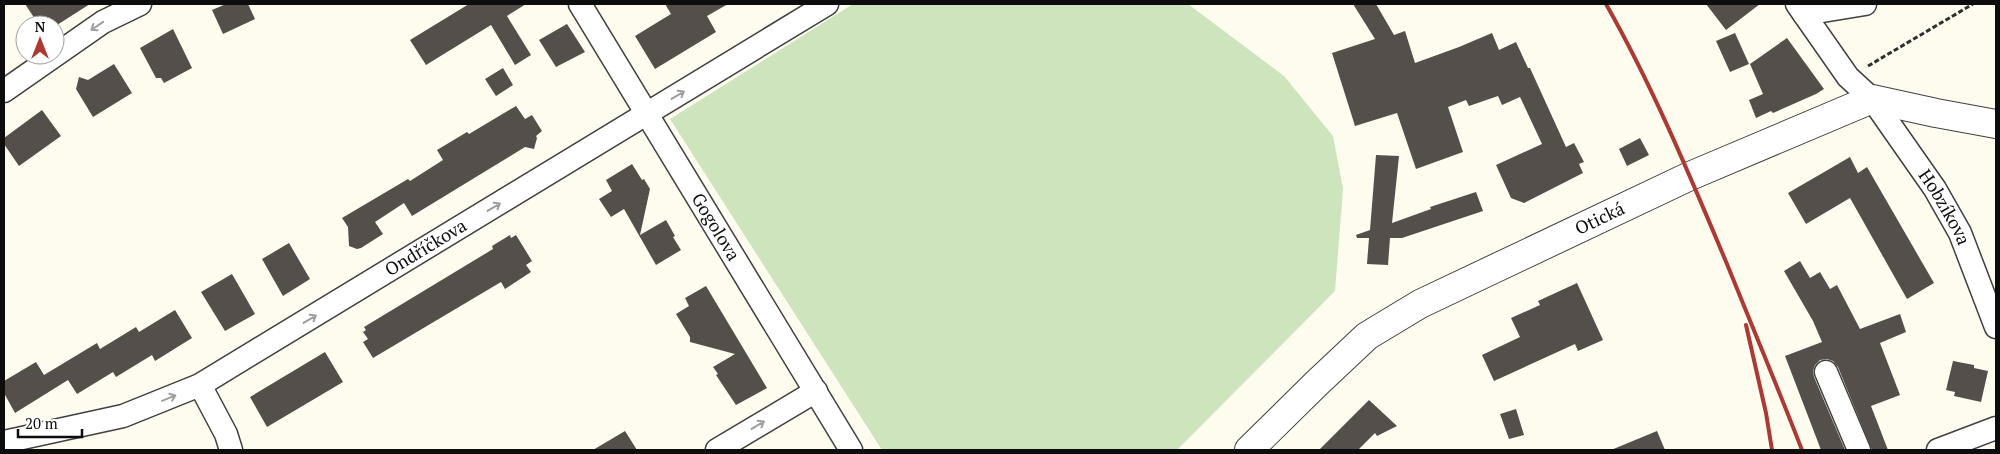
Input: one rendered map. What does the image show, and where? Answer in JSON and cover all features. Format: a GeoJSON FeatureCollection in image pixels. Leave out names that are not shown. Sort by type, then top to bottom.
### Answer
{"type":"FeatureCollection","features":[{"type":"Feature","properties":{"kind":"street"},"geometry":{"type":"LineString","coordinates":[[4,91],[103,22],[140,4]]}},
{"type":"Feature","properties":{"kind":"street","name":"Gogolova"},"geometry":{"type":"LineString","coordinates":[[580,4],[852,450]]}},
{"type":"Feature","properties":{"kind":"street","name":"Ondříčkova"},"geometry":{"type":"LineString","coordinates":[[4,442],[123,416],[200,385],[828,4]]}},
{"type":"Feature","properties":{"kind":"street"},"geometry":{"type":"LineString","coordinates":[[1801,9],[1865,4]]}},
{"type":"Feature","properties":{"kind":"street","name":"Hobzíkova"},"geometry":{"type":"LineString","coordinates":[[1801,9],[1848,77],[1872,99],[1935,189],[1960,233],[1996,327]]}},
{"type":"Feature","properties":{"kind":"street"},"geometry":{"type":"LineString","coordinates":[[1872,99],[1936,114],[1996,124]]}},
{"type":"Feature","properties":{"kind":"street","name":"Otická"},"geometry":{"type":"LineString","coordinates":[[1249,450],[1367,336],[1420,304],[1690,176],[1872,99]]}},
{"type":"Feature","properties":{"kind":"street"},"geometry":{"type":"LineString","coordinates":[[1826,372],[1859,450]]}},
{"type":"Feature","properties":{"kind":"street"},"geometry":{"type":"LineString","coordinates":[[200,385],[226,434],[231,450]]}},
{"type":"Feature","properties":{"kind":"street"},"geometry":{"type":"LineString","coordinates":[[717,450],[816,391]]}},
{"type":"Feature","properties":{"kind":"street"},"geometry":{"type":"LineString","coordinates":[[1938,450],[1996,428]]}},
{"type":"Feature","properties":{"kind":"path"},"geometry":{"type":"LineString","coordinates":[[1848,77],[1973,4]]}},
{"type":"Feature","properties":{"kind":"green space"},"geometry":{"type":"Polygon","coordinates":[[[853,4],[1188,4],[1284,76],[1333,136],[1343,189],[1335,291],[1177,450],[882,450],[670,119],[853,4]]]}},
{"type":"Feature","properties":{"kind":"building"},"geometry":{"type":"Polygon","coordinates":[[[25,4],[90,4],[65,20],[65,15],[32,15],[25,4]]]}},
{"type":"Feature","properties":{"kind":"building"},"geometry":{"type":"Polygon","coordinates":[[[226,4],[248,4],[255,19],[223,34],[212,10],[226,4]]]}},
{"type":"Feature","properties":{"kind":"building"},"geometry":{"type":"Polygon","coordinates":[[[469,4],[526,4],[507,16],[531,55],[515,65],[491,25],[426,65],[410,40],[469,4]]]}},
{"type":"Feature","properties":{"kind":"building"},"geometry":{"type":"Polygon","coordinates":[[[665,4],[728,4],[707,16],[716,32],[655,69],[635,36],[671,14],[665,4]]]}},
{"type":"Feature","properties":{"kind":"building"},"geometry":{"type":"Polygon","coordinates":[[[1353,4],[1376,4],[1394,35],[1405,31],[1415,63],[1492,33],[1499,50],[1516,42],[1566,147],[1574,143],[1584,162],[1579,164],[1583,173],[1524,203],[1511,198],[1496,165],[1542,144],[1520,97],[1502,105],[1498,96],[1469,106],[1466,100],[1448,107],[1463,152],[1416,169],[1397,113],[1355,126],[1332,53],[1375,39],[1353,4]]]}},
{"type":"Feature","properties":{"kind":"building"},"geometry":{"type":"Polygon","coordinates":[[[1706,4],[1760,4],[1726,30],[1706,4]]]}},
{"type":"Feature","properties":{"kind":"building"},"geometry":{"type":"Polygon","coordinates":[[[567,24],[585,52],[556,67],[539,40],[567,24]]]}},
{"type":"Feature","properties":{"kind":"building"},"geometry":{"type":"Polygon","coordinates":[[[173,29],[192,68],[164,83],[161,78],[156,78],[140,48],[173,29]]]}},
{"type":"Feature","properties":{"kind":"building"},"geometry":{"type":"Polygon","coordinates":[[[1735,33],[1749,64],[1730,72],[1716,41],[1735,33]]]}},
{"type":"Feature","properties":{"kind":"building"},"geometry":{"type":"Polygon","coordinates":[[[1787,38],[1824,89],[1773,113],[1771,111],[1756,118],[1749,100],[1763,94],[1750,64],[1787,38]]]}},
{"type":"Feature","properties":{"kind":"building"},"geometry":{"type":"Polygon","coordinates":[[[114,64],[132,93],[93,117],[76,89],[79,77],[88,80],[114,64]]]}},
{"type":"Feature","properties":{"kind":"building"},"geometry":{"type":"Polygon","coordinates":[[[503,68],[513,85],[496,96],[485,79],[503,68]]]}},
{"type":"Feature","properties":{"kind":"building"},"geometry":{"type":"Polygon","coordinates":[[[516,106],[525,119],[532,115],[542,131],[536,136],[534,149],[525,147],[412,216],[404,203],[375,222],[383,234],[361,248],[357,249],[349,246],[348,227],[342,218],[408,179],[410,181],[443,160],[437,150],[467,132],[469,134],[516,106]]]}},
{"type":"Feature","properties":{"kind":"building"},"geometry":{"type":"Polygon","coordinates":[[[42,110],[61,136],[19,166],[4,144],[4,138],[42,110]]]}},
{"type":"Feature","properties":{"kind":"building"},"geometry":{"type":"Polygon","coordinates":[[[1640,138],[1649,155],[1627,166],[1619,149],[1640,138]]]}},
{"type":"Feature","properties":{"kind":"building"},"geometry":{"type":"Polygon","coordinates":[[[1376,155],[1399,156],[1392,223],[1431,209],[1430,207],[1476,192],[1483,211],[1402,238],[1390,238],[1388,265],[1367,264],[1369,238],[1357,238],[1356,235],[1370,230],[1376,155]]]}},
{"type":"Feature","properties":{"kind":"building"},"geometry":{"type":"Polygon","coordinates":[[[1850,157],[1858,173],[1867,167],[1934,283],[1907,299],[1850,198],[1806,224],[1788,193],[1850,157]]]}},
{"type":"Feature","properties":{"kind":"building"},"geometry":{"type":"Polygon","coordinates":[[[632,164],[650,189],[640,235],[666,220],[681,250],[656,265],[624,209],[611,217],[599,199],[612,191],[606,180],[632,164]]]}},
{"type":"Feature","properties":{"kind":"building"},"geometry":{"type":"Polygon","coordinates":[[[510,235],[511,238],[516,235],[532,261],[526,265],[531,272],[505,289],[501,282],[373,358],[363,342],[368,339],[363,332],[366,330],[364,327],[493,249],[492,246],[510,235]]]}},
{"type":"Feature","properties":{"kind":"building"},"geometry":{"type":"Polygon","coordinates":[[[289,243],[310,279],[283,296],[262,259],[289,243]]]}},
{"type":"Feature","properties":{"kind":"building"},"geometry":{"type":"Polygon","coordinates":[[[1800,261],[1810,278],[1820,272],[1830,289],[1837,285],[1860,329],[1900,314],[1906,332],[1880,343],[1900,395],[1871,406],[1888,450],[1872,450],[1838,367],[1833,361],[1827,359],[1820,360],[1815,365],[1814,377],[1845,450],[1821,450],[1785,356],[1822,342],[1813,321],[1784,271],[1800,261]]]}},
{"type":"Feature","properties":{"kind":"building"},"geometry":{"type":"Polygon","coordinates":[[[232,274],[255,314],[225,331],[201,292],[232,274]]]}},
{"type":"Feature","properties":{"kind":"building"},"geometry":{"type":"Polygon","coordinates":[[[1577,283],[1603,340],[1578,351],[1575,344],[1494,381],[1482,355],[1520,337],[1511,318],[1540,305],[1538,301],[1577,283]]]}},
{"type":"Feature","properties":{"kind":"building"},"geometry":{"type":"Polygon","coordinates":[[[706,286],[767,388],[736,405],[716,375],[718,374],[713,367],[735,354],[690,342],[690,337],[676,314],[689,306],[685,298],[706,286]]]}},
{"type":"Feature","properties":{"kind":"building"},"geometry":{"type":"Polygon","coordinates":[[[175,310],[192,338],[155,361],[152,355],[116,377],[113,372],[77,394],[68,380],[15,413],[4,393],[4,381],[36,362],[44,375],[97,343],[100,349],[136,327],[139,332],[175,310]]]}},
{"type":"Feature","properties":{"kind":"building"},"geometry":{"type":"Polygon","coordinates":[[[325,352],[343,382],[267,427],[250,397],[325,352]]]}},
{"type":"Feature","properties":{"kind":"building"},"geometry":{"type":"Polygon","coordinates":[[[1953,361],[1974,365],[1974,368],[1988,371],[1981,402],[1954,396],[1955,392],[1946,390],[1953,361]]]}},
{"type":"Feature","properties":{"kind":"building"},"geometry":{"type":"Polygon","coordinates":[[[1369,400],[1397,426],[1377,436],[1375,433],[1358,450],[1319,450],[1369,400]]]}},
{"type":"Feature","properties":{"kind":"building"},"geometry":{"type":"Polygon","coordinates":[[[1516,409],[1524,435],[1509,439],[1500,414],[1516,409]]]}},
{"type":"Feature","properties":{"kind":"building"},"geometry":{"type":"Polygon","coordinates":[[[625,431],[637,450],[593,450],[625,431]]]}},
{"type":"Feature","properties":{"kind":"building"},"geometry":{"type":"Polygon","coordinates":[[[1657,431],[1665,450],[1611,450],[1657,431]]]}},
{"type":"Feature","properties":{"kind":"railway"},"geometry":{"type":"LineString","coordinates":[[1606,4],[1640,67],[1685,165],[1802,450]]}},
{"type":"Feature","properties":{"kind":"railway"},"geometry":{"type":"LineString","coordinates":[[1746,325],[1766,413],[1772,450]]}}]}
